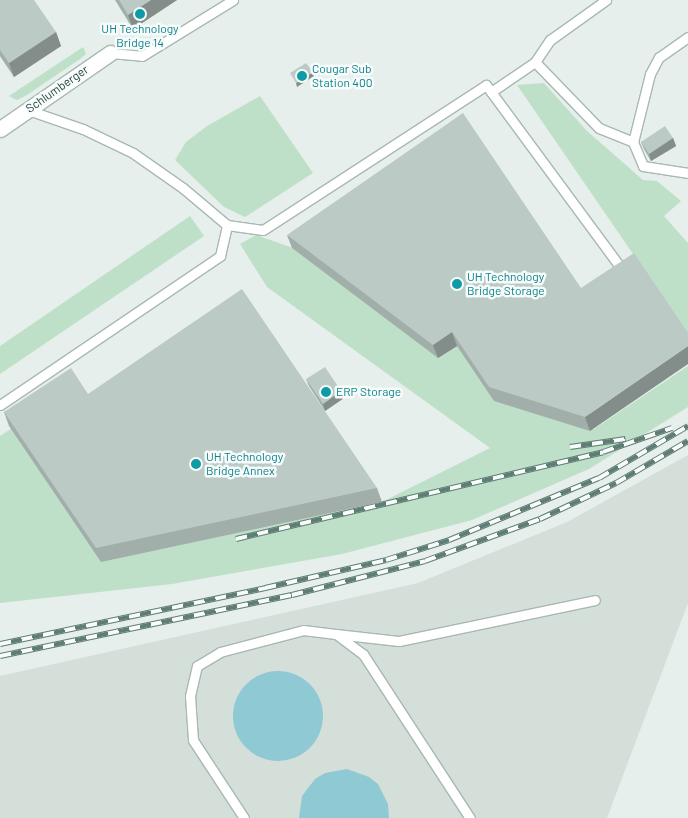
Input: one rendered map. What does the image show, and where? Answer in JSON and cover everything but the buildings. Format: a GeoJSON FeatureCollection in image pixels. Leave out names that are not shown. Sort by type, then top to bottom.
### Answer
{"type":"FeatureCollection","features":[{"type":"Feature","properties":{"kind":"street","name":"Schlumberger"},"geometry":{"type":"LineString","coordinates":[[2,124],[28,110],[110,53]]}},
{"type":"Feature","properties":{"kind":"lane"},"geometry":{"type":"LineString","coordinates":[[110,53],[142,56],[233,0]]}},
{"type":"Feature","properties":{"kind":"lane"},"geometry":{"type":"LineString","coordinates":[[491,92],[535,62],[550,40],[606,0]]}},
{"type":"Feature","properties":{"kind":"lane"},"geometry":{"type":"LineString","coordinates":[[688,38],[659,57],[650,74],[633,142],[643,166],[688,173]]}},
{"type":"Feature","properties":{"kind":"lane"},"geometry":{"type":"LineString","coordinates":[[535,62],[599,128],[633,142]]}},
{"type":"Feature","properties":{"kind":"lane"},"geometry":{"type":"LineString","coordinates":[[28,110],[83,129],[132,153],[183,188],[227,225],[263,230],[486,85],[620,267]]}},
{"type":"Feature","properties":{"kind":"lane"},"geometry":{"type":"LineString","coordinates":[[0,405],[220,256],[227,225]]}},
{"type":"Feature","properties":{"kind":"lane"},"geometry":{"type":"LineString","coordinates":[[244,818],[193,740],[190,696],[198,666],[220,652],[303,630],[399,641],[595,600]]}},
{"type":"Feature","properties":{"kind":"lane"},"geometry":{"type":"LineString","coordinates":[[336,634],[363,654],[470,818]]}},
{"type":"Feature","properties":{"kind":"shaded area"},"geometry":{"type":"Polygon","coordinates":[[[688,455],[688,603],[607,818],[0,818],[0,676],[418,583],[567,522],[688,455]]]}},
{"type":"Feature","properties":{"kind":"green space"},"geometry":{"type":"Polygon","coordinates":[[[83,47],[86,54],[27,95],[17,100],[9,96],[83,47]]]}},
{"type":"Feature","properties":{"kind":"green space"},"geometry":{"type":"Polygon","coordinates":[[[544,83],[587,131],[643,180],[657,181],[681,201],[664,216],[688,243],[688,334],[517,85],[544,83]]]}},
{"type":"Feature","properties":{"kind":"green space"},"geometry":{"type":"Polygon","coordinates":[[[260,96],[313,173],[245,217],[224,207],[175,160],[186,142],[207,126],[260,96]]]}},
{"type":"Feature","properties":{"kind":"green space"},"geometry":{"type":"Polygon","coordinates":[[[190,216],[204,236],[0,374],[0,346],[190,216]]]}},
{"type":"Feature","properties":{"kind":"green space"},"geometry":{"type":"Polygon","coordinates":[[[256,235],[296,249],[457,342],[495,401],[594,429],[688,366],[688,407],[589,469],[472,520],[342,554],[172,584],[0,603],[0,436],[12,428],[102,559],[380,503],[490,448],[267,287],[240,244],[256,235]]]}},
{"type":"Feature","properties":{"kind":"water"},"geometry":{"type":"Polygon","coordinates":[[[278,671],[295,675],[310,684],[319,699],[323,716],[319,733],[310,748],[295,757],[278,761],[261,757],[246,748],[237,733],[233,716],[237,699],[246,684],[261,675],[278,671]]]}},
{"type":"Feature","properties":{"kind":"water"},"geometry":{"type":"Polygon","coordinates":[[[347,769],[369,777],[378,784],[388,804],[389,818],[299,818],[302,796],[315,779],[325,773],[347,769]]]}},
{"type":"Feature","properties":{"kind":"railway"},"geometry":{"type":"LineString","coordinates":[[0,644],[265,588],[386,560],[449,540],[599,478],[688,426]]}},
{"type":"Feature","properties":{"kind":"railway"},"geometry":{"type":"LineString","coordinates":[[236,539],[603,452],[672,428]]}},
{"type":"Feature","properties":{"kind":"railway"},"geometry":{"type":"LineString","coordinates":[[570,447],[625,439]]}},
{"type":"Feature","properties":{"kind":"railway"},"geometry":{"type":"LineString","coordinates":[[0,656],[292,595],[425,561],[540,519],[616,483],[688,441]]}},
{"type":"Feature","properties":{"kind":"place","name":"UH Technology Bridge 14"},"geometry":{"type":"Point","coordinates":[140,14]}},
{"type":"Feature","properties":{"kind":"place","name":"Cougar Sub Station 400"},"geometry":{"type":"Point","coordinates":[302,76]}},
{"type":"Feature","properties":{"kind":"place","name":"UH Technology Bridge Storage"},"geometry":{"type":"Point","coordinates":[457,284]}},
{"type":"Feature","properties":{"kind":"place","name":"ERP Storage"},"geometry":{"type":"Point","coordinates":[326,392]}},
{"type":"Feature","properties":{"kind":"place","name":"UH Technology Bridge Annex"},"geometry":{"type":"Point","coordinates":[196,464]}}]}
